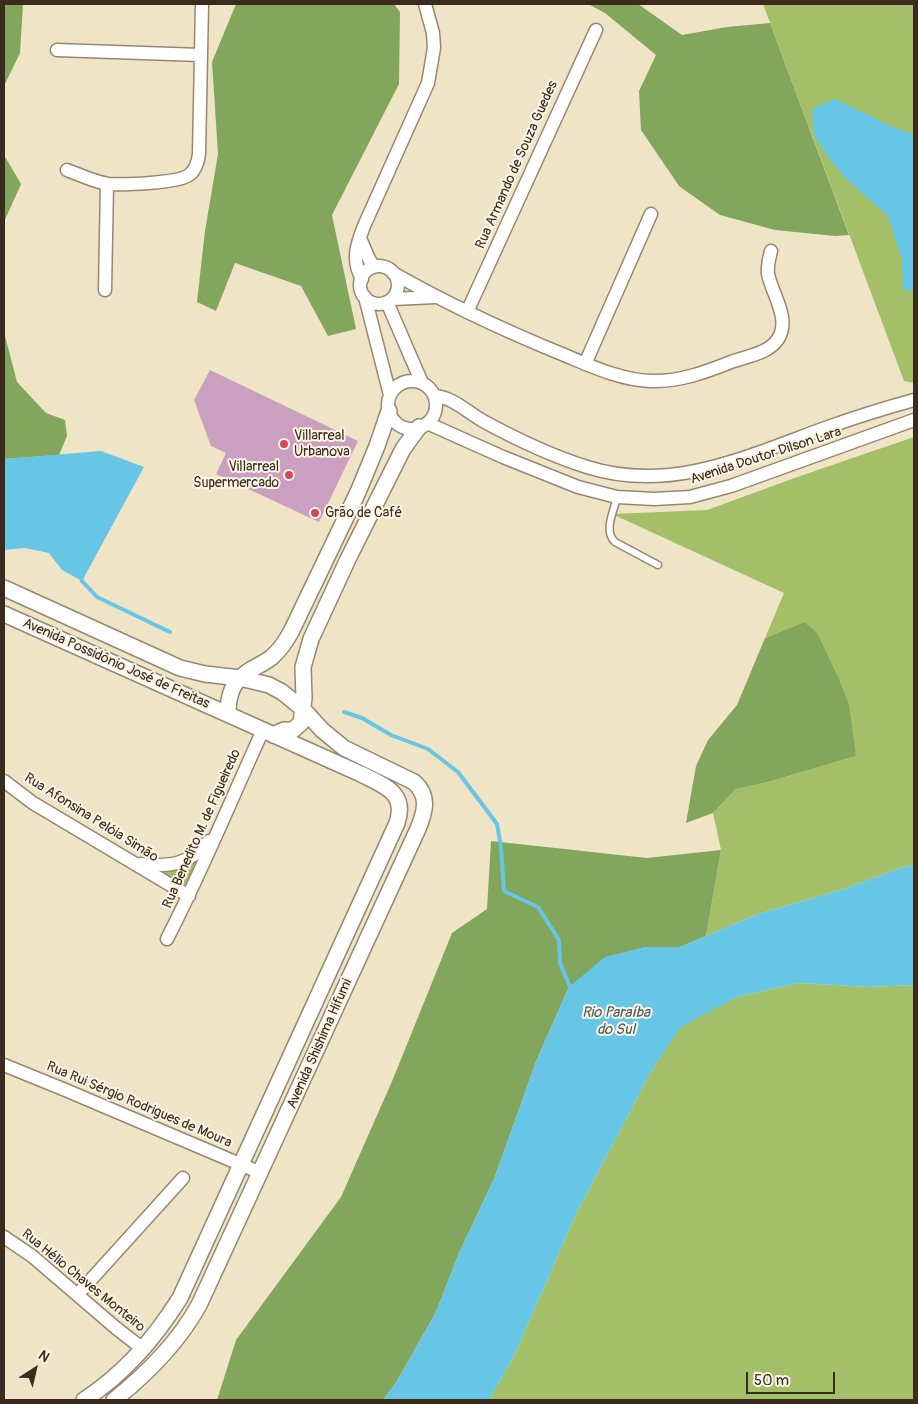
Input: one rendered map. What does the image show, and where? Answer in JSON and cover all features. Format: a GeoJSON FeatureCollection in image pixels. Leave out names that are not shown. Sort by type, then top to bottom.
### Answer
{"type":"FeatureCollection","features":[{"type":"Feature","properties":{"kind":"street"},"geometry":{"type":"LineString","coordinates":[[362,279],[358,273],[355,260],[356,249],[428,83],[434,48],[433,33],[425,4]]}},
{"type":"Feature","properties":{"kind":"street"},"geometry":{"type":"LineString","coordinates":[[67,170],[107,184],[171,180],[184,178],[192,172],[199,154],[200,55],[203,7]]}},
{"type":"Feature","properties":{"kind":"street","name":"Rua Armando de Souza Guedes"},"geometry":{"type":"LineString","coordinates":[[466,312],[596,30]]}},
{"type":"Feature","properties":{"kind":"street"},"geometry":{"type":"LineString","coordinates":[[57,50],[200,55]]}},
{"type":"Feature","properties":{"kind":"street"},"geometry":{"type":"LineString","coordinates":[[105,290],[107,184]]}},
{"type":"Feature","properties":{"kind":"street"},"geometry":{"type":"LineString","coordinates":[[585,364],[652,214]]}},
{"type":"Feature","properties":{"kind":"street"},"geometry":{"type":"LineString","coordinates":[[360,238],[374,267]]}},
{"type":"Feature","properties":{"kind":"street"},"geometry":{"type":"LineString","coordinates":[[390,395],[362,291],[362,279],[367,271],[374,267],[382,266],[435,297],[466,312],[585,364],[627,378],[659,381],[698,374],[770,348],[780,336],[783,322],[768,273],[771,251]]}},
{"type":"Feature","properties":{"kind":"street"},"geometry":{"type":"LineString","coordinates":[[390,300],[398,290],[398,284],[393,272]]}},
{"type":"Feature","properties":{"kind":"street"},"geometry":{"type":"LineString","coordinates":[[365,297],[375,303],[435,297]]}},
{"type":"Feature","properties":{"kind":"street"},"geometry":{"type":"LineString","coordinates":[[390,300],[422,383]]}},
{"type":"Feature","properties":{"kind":"street"},"geometry":{"type":"LineString","coordinates":[[268,733],[293,730],[298,727],[302,720],[305,711],[303,667],[312,639],[348,559],[403,449],[423,425],[435,410],[434,396],[422,383],[407,381],[394,388],[388,403],[391,417],[401,426],[413,428],[423,425]]}},
{"type":"Feature","properties":{"kind":"street","name":"Avenida Doutor Dilson Lara"},"geometry":{"type":"LineString","coordinates":[[434,396],[446,398],[482,420],[580,465],[625,475],[668,476],[700,471],[725,464],[828,426],[914,400]]}},
{"type":"Feature","properties":{"kind":"street"},"geometry":{"type":"LineString","coordinates":[[228,714],[234,677],[273,657],[284,645],[291,632],[358,492],[375,453],[389,411]]}},
{"type":"Feature","properties":{"kind":"street","name":"Avenida Doutor Dilson Lara"},"geometry":{"type":"LineString","coordinates":[[423,425],[559,480],[617,497],[641,499],[690,497],[731,486],[914,420]]}},
{"type":"Feature","properties":{"kind":"street"},"geometry":{"type":"LineString","coordinates":[[725,464],[731,486]]}},
{"type":"Feature","properties":{"kind":"street","name":"Avenida Possidônio José de Freitas"},"geometry":{"type":"LineString","coordinates":[[4,588],[180,668],[269,685],[282,692],[305,711]]}},
{"type":"Feature","properties":{"kind":"street","name":"Avenida Possidônio José de Freitas"},"geometry":{"type":"LineString","coordinates":[[4,614],[268,733]]}},
{"type":"Feature","properties":{"kind":"street","name":"Avenida Shishima Hifumi"},"geometry":{"type":"LineString","coordinates":[[114,1400],[164,1355],[192,1318],[261,1173],[420,825],[425,807],[422,790],[414,782],[344,748],[322,730],[305,711]]}},
{"type":"Feature","properties":{"kind":"street","name":"Avenida Shishima Hifumi"},"geometry":{"type":"LineString","coordinates":[[84,1400],[118,1374],[143,1349],[180,1298],[397,823],[400,809],[397,797],[380,784],[268,733]]}},
{"type":"Feature","properties":{"kind":"street","name":"Rua Benedito M. de Figueiredo"},"geometry":{"type":"LineString","coordinates":[[167,939],[189,896],[214,836],[268,733]]}},
{"type":"Feature","properties":{"kind":"street","name":"Rua Afonsina Pelóia Simão"},"geometry":{"type":"LineString","coordinates":[[4,781],[33,803],[189,896]]}},
{"type":"Feature","properties":{"kind":"street"},"geometry":{"type":"LineString","coordinates":[[136,864],[162,866],[183,862],[197,854],[214,836]]}},
{"type":"Feature","properties":{"kind":"street","name":"Rua Rui Sérgio Rodrigues de Moura"},"geometry":{"type":"LineString","coordinates":[[4,1065],[63,1088],[261,1173]]}},
{"type":"Feature","properties":{"kind":"street"},"geometry":{"type":"LineString","coordinates":[[78,1294],[184,1178]]}},
{"type":"Feature","properties":{"kind":"street","name":"Rua Hélio Chaves Monteiro"},"geometry":{"type":"LineString","coordinates":[[4,1237],[32,1256],[143,1349]]}},
{"type":"Feature","properties":{"kind":"lane"},"geometry":{"type":"LineString","coordinates":[[617,497],[608,532],[610,538],[614,542],[658,565]]}},
{"type":"Feature","properties":{"kind":"green space"},"geometry":{"type":"Polygon","coordinates":[[[4,4],[23,4],[20,53],[4,86],[4,4]]]}},
{"type":"Feature","properties":{"kind":"green space"},"geometry":{"type":"Polygon","coordinates":[[[236,4],[394,4],[400,12],[399,84],[332,215],[356,329],[328,336],[301,286],[235,263],[216,311],[197,302],[205,231],[218,154],[212,62],[236,4]]]}},
{"type":"Feature","properties":{"kind":"green space"},"geometry":{"type":"Polygon","coordinates":[[[588,4],[638,4],[682,35],[727,27],[770,23],[849,235],[835,236],[775,230],[720,215],[679,186],[641,130],[639,91],[656,55],[605,13],[588,4]]]}},
{"type":"Feature","properties":{"kind":"green space"},"geometry":{"type":"Polygon","coordinates":[[[763,4],[914,4],[914,383],[904,381],[763,4]]]}},
{"type":"Feature","properties":{"kind":"green space"},"geometry":{"type":"Polygon","coordinates":[[[4,155],[21,184],[4,222],[4,155]]]}},
{"type":"Feature","properties":{"kind":"green space"},"geometry":{"type":"Polygon","coordinates":[[[4,332],[17,382],[46,413],[65,420],[67,436],[59,455],[4,459],[4,332]]]}},
{"type":"Feature","properties":{"kind":"green space"},"geometry":{"type":"Polygon","coordinates":[[[914,437],[914,865],[900,868],[844,889],[758,914],[706,936],[721,850],[713,813],[736,789],[768,782],[856,756],[804,622],[765,638],[784,593],[612,514],[707,510],[914,437]]]}},
{"type":"Feature","properties":{"kind":"green space"},"geometry":{"type":"Polygon","coordinates":[[[804,622],[817,633],[849,705],[856,756],[768,782],[736,789],[713,813],[686,823],[696,766],[708,740],[737,705],[765,638],[804,622]]]}},
{"type":"Feature","properties":{"kind":"green space"},"geometry":{"type":"Polygon","coordinates":[[[491,841],[647,858],[721,850],[706,936],[680,947],[645,947],[569,987],[537,1059],[494,1179],[459,1253],[436,1312],[397,1381],[383,1400],[217,1400],[236,1340],[341,1197],[393,1079],[452,933],[487,909],[491,841]]]}},
{"type":"Feature","properties":{"kind":"green space"},"geometry":{"type":"Polygon","coordinates":[[[197,859],[189,880],[184,885],[158,871],[197,859]]]}},
{"type":"Feature","properties":{"kind":"green space"},"geometry":{"type":"Polygon","coordinates":[[[799,983],[868,987],[914,985],[914,1400],[489,1400],[514,1356],[577,1212],[652,1070],[681,1026],[737,997],[799,983]]]}},
{"type":"Feature","properties":{"kind":"water"},"geometry":{"type":"Polygon","coordinates":[[[835,99],[914,135],[914,288],[910,291],[903,289],[902,259],[888,216],[845,178],[828,157],[814,135],[812,109],[835,99]]]}},
{"type":"Feature","properties":{"kind":"water"},"geometry":{"type":"Polygon","coordinates":[[[101,451],[144,467],[82,581],[62,570],[49,553],[25,548],[4,550],[4,459],[101,451]]]}},
{"type":"Feature","properties":{"kind":"water","name":"Rio Paraíba do Sul"},"geometry":{"type":"Polygon","coordinates":[[[914,865],[914,985],[868,987],[799,983],[737,997],[681,1027],[652,1070],[577,1212],[514,1356],[489,1400],[383,1400],[397,1381],[436,1312],[459,1253],[494,1179],[537,1059],[569,987],[605,957],[645,947],[680,947],[758,914],[844,889],[900,868],[914,865]]]}},
{"type":"Feature","properties":{"kind":"building","name":"Villarreal Urbanova"},"geometry":{"type":"Polygon","coordinates":[[[210,370],[358,441],[319,522],[216,474],[226,453],[211,446],[194,400],[210,370]]]}},
{"type":"Feature","properties":{"kind":"waterway"},"geometry":{"type":"LineString","coordinates":[[81,577],[82,581],[97,597],[170,632]]}},
{"type":"Feature","properties":{"kind":"waterway"},"geometry":{"type":"LineString","coordinates":[[344,712],[362,718],[391,735],[428,749],[458,772],[497,824],[501,847],[504,891],[538,907],[559,940],[560,963],[571,989]]}},
{"type":"Feature","properties":{"kind":"place","name":"Villarreal Urbanova"},"geometry":{"type":"Point","coordinates":[284,444]}},
{"type":"Feature","properties":{"kind":"place","name":"Villarreal Supermercado"},"geometry":{"type":"Point","coordinates":[289,475]}},
{"type":"Feature","properties":{"kind":"place","name":"Grão de Café"},"geometry":{"type":"Point","coordinates":[315,513]}}]}
